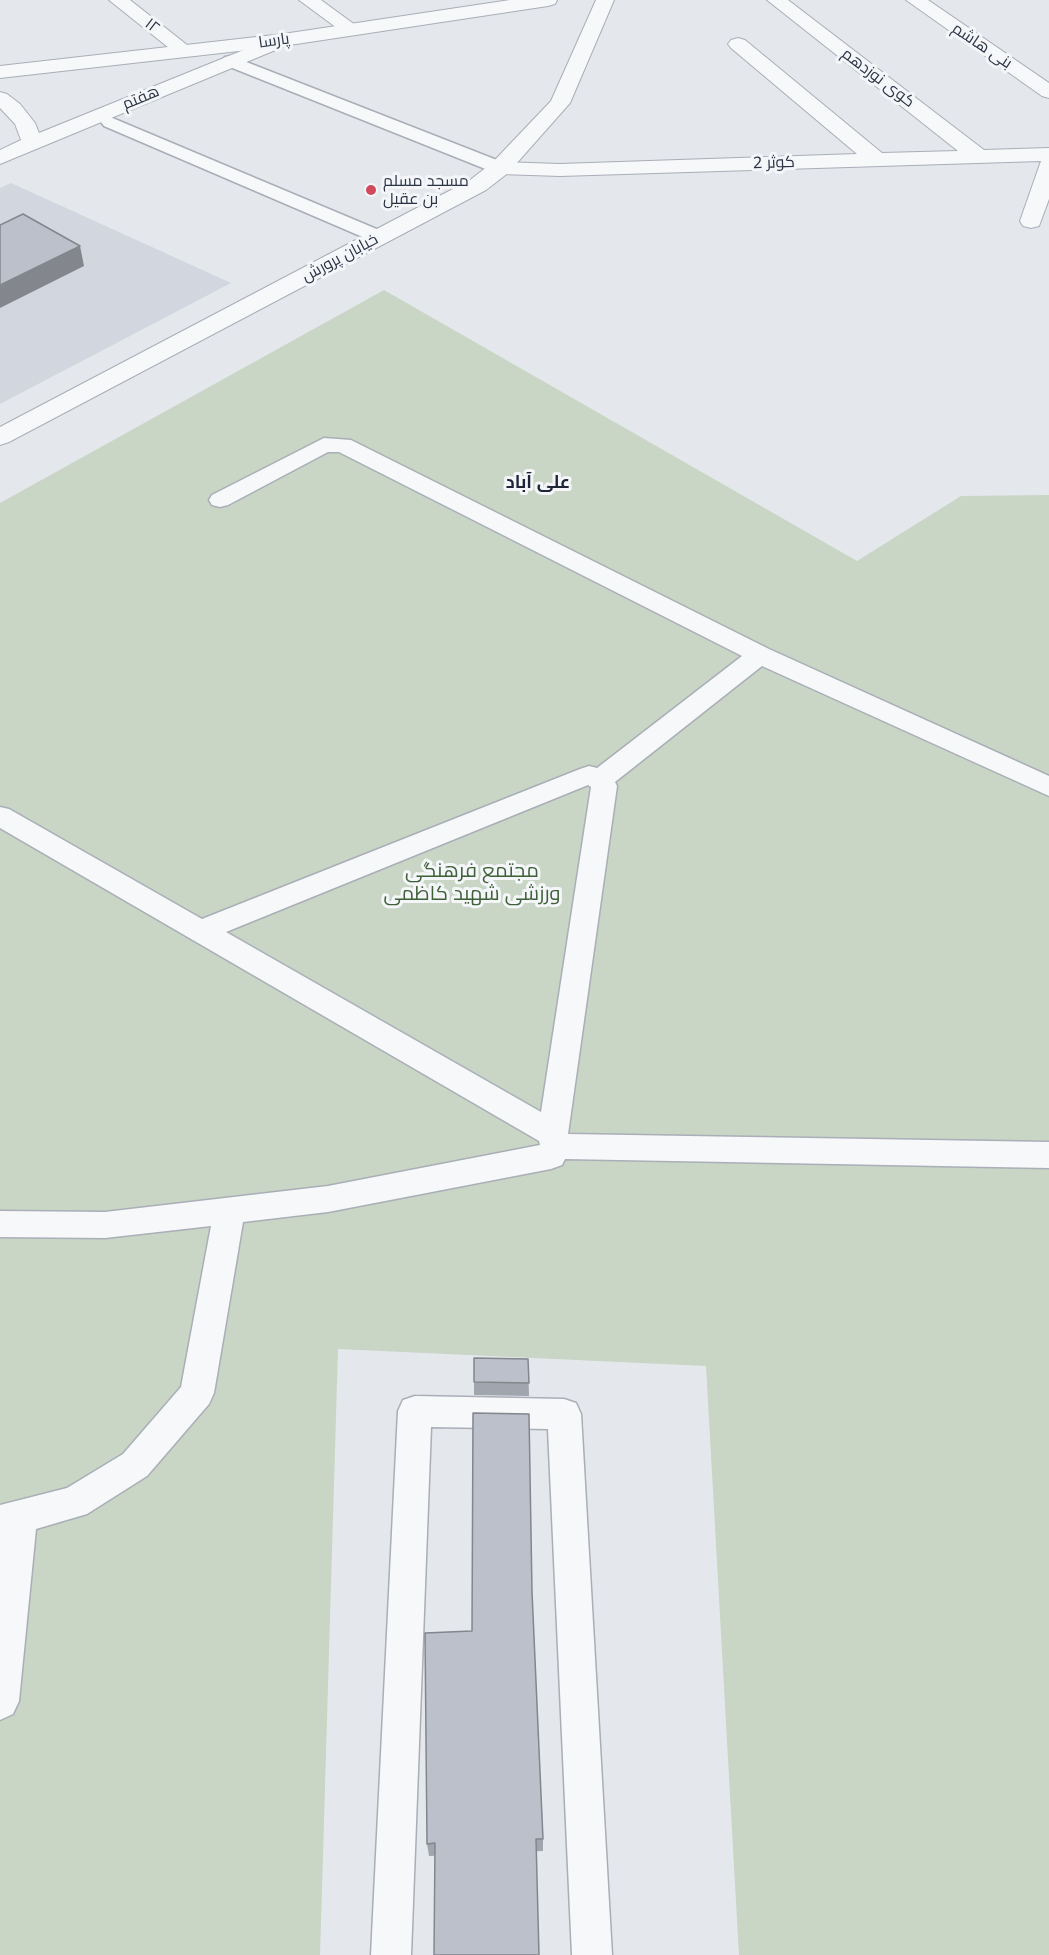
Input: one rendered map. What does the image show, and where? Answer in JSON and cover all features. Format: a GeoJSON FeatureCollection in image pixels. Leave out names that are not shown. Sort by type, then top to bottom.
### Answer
{"type":"FeatureCollection","features":[{"type":"Feature","properties":{"kind":"street","name":"۱۲"},"geometry":{"type":"LineString","coordinates":[[118,0],[186,52]]}},
{"type":"Feature","properties":{"kind":"street"},"geometry":{"type":"LineString","coordinates":[[308,0],[352,30]]}},
{"type":"Feature","properties":{"kind":"street","name":"پارسا"},"geometry":{"type":"LineString","coordinates":[[0,72],[283,40],[548,0]]}},
{"type":"Feature","properties":{"kind":"street","name":"خیابان پرورش"},"geometry":{"type":"LineString","coordinates":[[0,437],[478,185],[500,168],[560,104],[605,0]]}},
{"type":"Feature","properties":{"kind":"street","name":"کوی نوزدهم"},"geometry":{"type":"LineString","coordinates":[[776,0],[980,157]]}},
{"type":"Feature","properties":{"kind":"street","name":"بنی هاشم"},"geometry":{"type":"LineString","coordinates":[[915,0],[1049,92]]}},
{"type":"Feature","properties":{"kind":"street","name":"هفتم"},"geometry":{"type":"LineString","coordinates":[[0,158],[283,40]]}},
{"type":"Feature","properties":{"kind":"street"},"geometry":{"type":"LineString","coordinates":[[738,44],[877,160]]}},
{"type":"Feature","properties":{"kind":"street"},"geometry":{"type":"LineString","coordinates":[[0,98],[14,108],[25,123],[32,143]]}},
{"type":"Feature","properties":{"kind":"street","name":"کوثر 2"},"geometry":{"type":"LineString","coordinates":[[500,168],[560,170],[1049,154]]}},
{"type":"Feature","properties":{"kind":"street"},"geometry":{"type":"LineString","coordinates":[[1031,221],[1049,165]]}},
{"type":"Feature","properties":{"kind":"lane"},"geometry":{"type":"LineString","coordinates":[[231,61],[500,168]]}},
{"type":"Feature","properties":{"kind":"lane"},"geometry":{"type":"LineString","coordinates":[[110,122],[379,237]]}},
{"type":"Feature","properties":{"kind":"lane"},"geometry":{"type":"LineString","coordinates":[[220,500],[324,445],[343,445],[760,655],[1049,787]]}},
{"type":"Feature","properties":{"kind":"lane"},"geometry":{"type":"LineString","coordinates":[[600,780],[760,655]]}},
{"type":"Feature","properties":{"kind":"lane"},"geometry":{"type":"LineString","coordinates":[[0,1224],[105,1225],[328,1199],[551,1156],[604,786],[600,780],[589,775],[201,931]]}},
{"type":"Feature","properties":{"kind":"lane"},"geometry":{"type":"LineString","coordinates":[[0,816],[201,931],[554,1140],[1049,1155]]}},
{"type":"Feature","properties":{"kind":"lane"},"geometry":{"type":"LineString","coordinates":[[0,1701],[10,1519],[75,1502],[135,1465],[197,1393],[229,1211]]}},
{"type":"Feature","properties":{"kind":"lane"},"geometry":{"type":"LineString","coordinates":[[391,1955],[415,1411],[564,1414],[592,1955]]}},
{"type":"Feature","properties":{"kind":"shaded area"},"geometry":{"type":"Polygon","coordinates":[[[11,183],[231,283],[0,404],[0,188],[11,183]]]}},
{"type":"Feature","properties":{"kind":"green space","name":"مجتمع فرهنگی ورزشی شهید کاظمی"},"geometry":{"type":"Polygon","coordinates":[[[384,290],[857,561],[961,496],[1049,495],[1049,1955],[739,1955],[706,1366],[338,1349],[320,1955],[0,1955],[0,503],[384,290]]]}},
{"type":"Feature","properties":{"kind":"building"},"geometry":{"type":"Polygon","coordinates":[[[23,214],[80,246],[0,285],[0,225],[23,214]]]}},
{"type":"Feature","properties":{"kind":"building"},"geometry":{"type":"Polygon","coordinates":[[[474,1358],[528,1359],[529,1383],[474,1382],[474,1358]]]}},
{"type":"Feature","properties":{"kind":"building"},"geometry":{"type":"Polygon","coordinates":[[[473,1413],[529,1414],[532,1592],[543,1839],[536,1839],[539,1955],[434,1955],[435,1843],[427,1844],[425,1633],[472,1631],[473,1413]]]}},
{"type":"Feature","properties":{"kind":"place","name":"مسجد مسلم بن عقیل"},"geometry":{"type":"Point","coordinates":[371,190]}},
{"type":"Feature","properties":{"kind":"district","name":"علی آباد"},"geometry":{"type":"Point","coordinates":[538,483]}}]}
